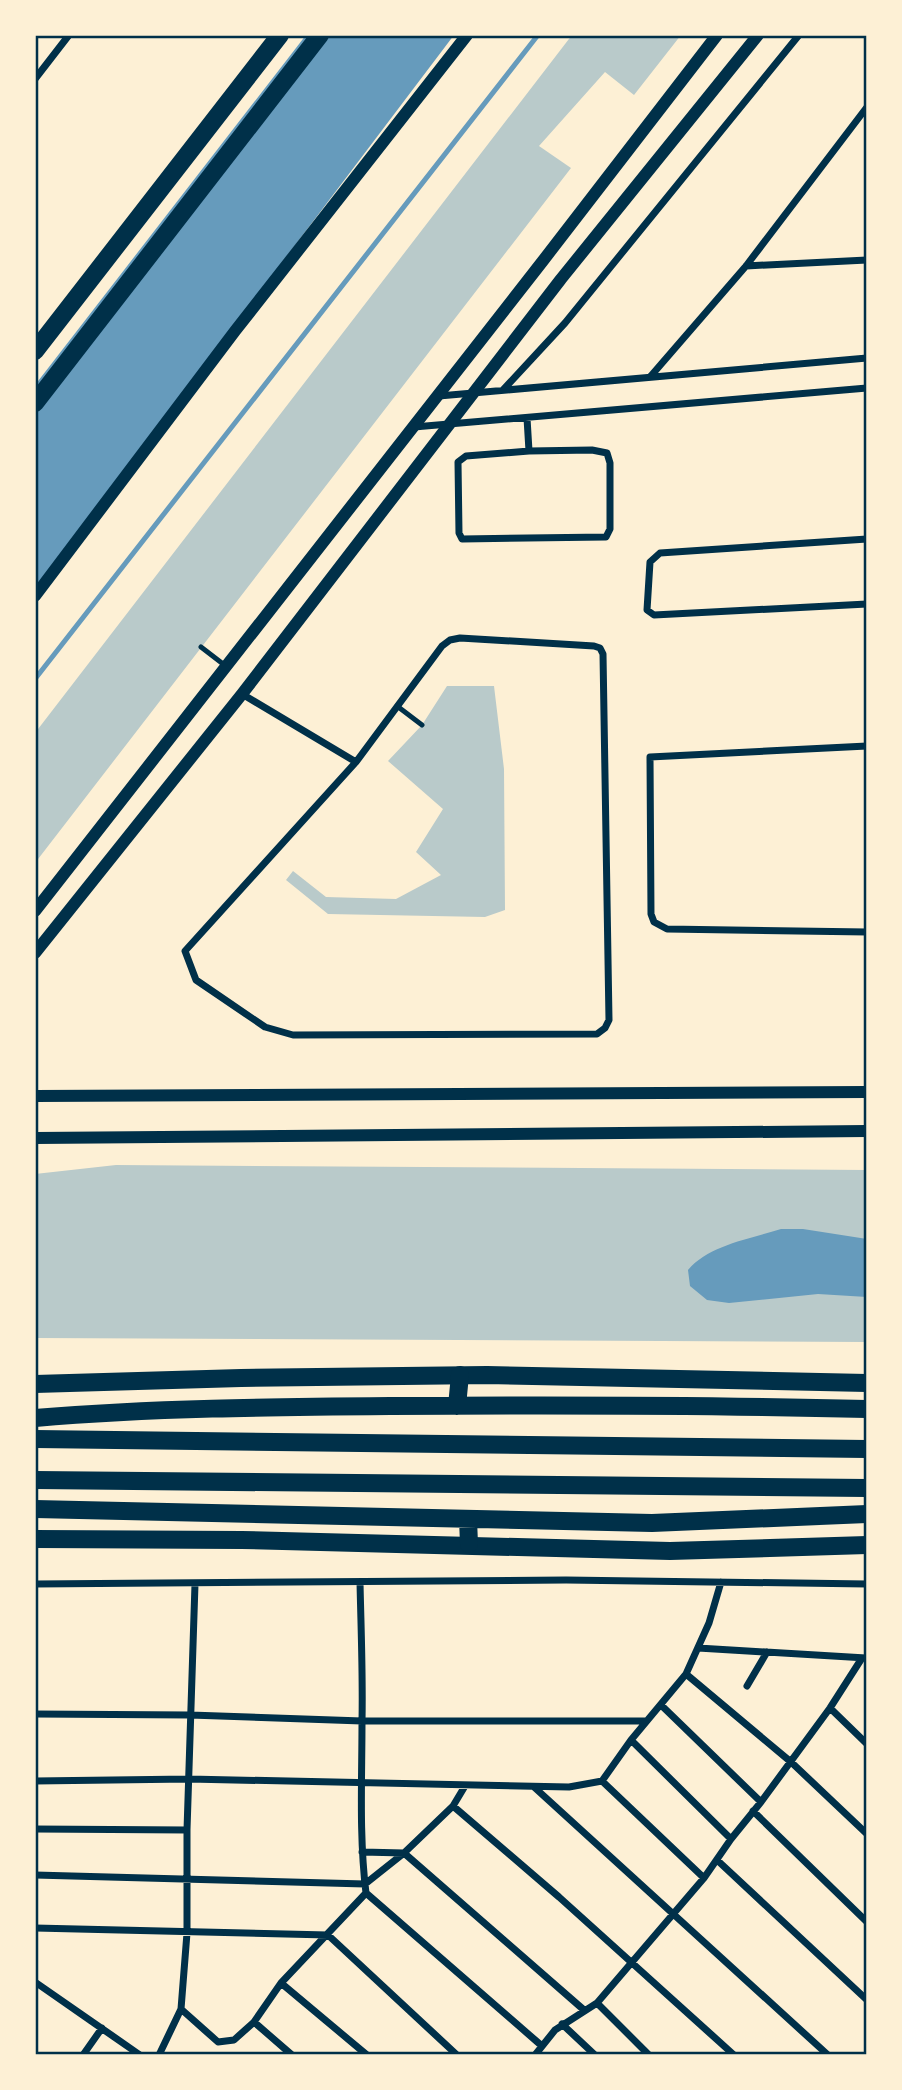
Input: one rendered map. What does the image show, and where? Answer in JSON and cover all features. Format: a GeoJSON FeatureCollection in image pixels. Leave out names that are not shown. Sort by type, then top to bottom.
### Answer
{"type":"FeatureCollection","features":[{"type":"Feature","properties":{"kind":"highway"},"geometry":{"type":"LineString","coordinates":[[35,351],[280,35]]}},
{"type":"Feature","properties":{"kind":"highway"},"geometry":{"type":"LineString","coordinates":[[35,403],[320,35]]}},
{"type":"Feature","properties":{"kind":"highway"},"geometry":{"type":"LineString","coordinates":[[457,1406],[460,1375]]}},
{"type":"Feature","properties":{"kind":"highway"},"geometry":{"type":"LineString","coordinates":[[35,1384],[460,1375],[867,1383]]}},
{"type":"Feature","properties":{"kind":"highway"},"geometry":{"type":"LineString","coordinates":[[35,1418],[119,1411],[457,1406],[664,1404],[867,1409]]}},
{"type":"Feature","properties":{"kind":"highway"},"geometry":{"type":"LineString","coordinates":[[35,1439],[867,1450]]}},
{"type":"Feature","properties":{"kind":"highway"},"geometry":{"type":"LineString","coordinates":[[35,1480],[867,1488]]}},
{"type":"Feature","properties":{"kind":"highway"},"geometry":{"type":"LineString","coordinates":[[35,1509],[652,1523],[867,1514]]}},
{"type":"Feature","properties":{"kind":"highway"},"geometry":{"type":"LineString","coordinates":[[468,1519],[469,1544]]}},
{"type":"Feature","properties":{"kind":"highway"},"geometry":{"type":"LineString","coordinates":[[35,1539],[469,1544],[670,1550],[867,1545]]}},
{"type":"Feature","properties":{"kind":"street"},"geometry":{"type":"LineString","coordinates":[[35,79],[69,35]]}},
{"type":"Feature","properties":{"kind":"street"},"geometry":{"type":"LineString","coordinates":[[35,596],[235,331],[467,35]]}},
{"type":"Feature","properties":{"kind":"street"},"geometry":{"type":"LineString","coordinates":[[35,911],[414,428],[717,35]]}},
{"type":"Feature","properties":{"kind":"street"},"geometry":{"type":"LineString","coordinates":[[35,953],[242,694],[561,279],[758,35]]}},
{"type":"Feature","properties":{"kind":"street"},"geometry":{"type":"LineString","coordinates":[[503,390],[565,323],[799,35]]}},
{"type":"Feature","properties":{"kind":"street"},"geometry":{"type":"LineString","coordinates":[[35,60],[44,66]]}},
{"type":"Feature","properties":{"kind":"street"},"geometry":{"type":"LineString","coordinates":[[650,377],[746,266],[867,107]]}},
{"type":"Feature","properties":{"kind":"street"},"geometry":{"type":"LineString","coordinates":[[746,266],[867,260]]}},
{"type":"Feature","properties":{"kind":"street"},"geometry":{"type":"LineString","coordinates":[[438,396],[867,359]]}},
{"type":"Feature","properties":{"kind":"street"},"geometry":{"type":"LineString","coordinates":[[414,428],[867,388]]}},
{"type":"Feature","properties":{"kind":"street"},"geometry":{"type":"LineString","coordinates":[[527,418],[529,451]]}},
{"type":"Feature","properties":{"kind":"street"},"geometry":{"type":"LineString","coordinates":[[592,450],[607,453],[610,463],[610,529],[606,537],[462,539],[459,533],[458,462],[461,457],[529,451],[592,450]]}},
{"type":"Feature","properties":{"kind":"street"},"geometry":{"type":"LineString","coordinates":[[867,539],[660,553],[650,562],[647,610],[654,615],[867,604]]}},
{"type":"Feature","properties":{"kind":"street"},"geometry":{"type":"LineString","coordinates":[[460,638],[600,648],[604,660],[605,715],[609,1020],[605,1028],[597,1034],[293,1035],[265,1027],[196,979],[185,951],[356,762],[442,646],[450,640],[460,638]]}},
{"type":"Feature","properties":{"kind":"street"},"geometry":{"type":"LineString","coordinates":[[242,694],[356,762]]}},
{"type":"Feature","properties":{"kind":"street"},"geometry":{"type":"LineString","coordinates":[[867,746],[650,757],[651,914],[654,922],[667,929],[867,932]]}},
{"type":"Feature","properties":{"kind":"street"},"geometry":{"type":"LineString","coordinates":[[35,1096],[867,1093]]}},
{"type":"Feature","properties":{"kind":"street"},"geometry":{"type":"LineString","coordinates":[[35,1138],[867,1131]]}},
{"type":"Feature","properties":{"kind":"street"},"geometry":{"type":"LineString","coordinates":[[35,1584],[566,1580],[867,1584]]}},
{"type":"Feature","properties":{"kind":"street"},"geometry":{"type":"LineString","coordinates":[[360,1582],[360,1781],[366,1893],[542,2046]]}},
{"type":"Feature","properties":{"kind":"street"},"geometry":{"type":"LineString","coordinates":[[35,1781],[189,1779],[569,1787],[602,1781],[631,1740],[685,1674],[698,1648],[721,1582]]}},
{"type":"Feature","properties":{"kind":"street"},"geometry":{"type":"LineString","coordinates":[[159,2055],[181,2009],[187,1933],[187,1830],[195,1584]]}},
{"type":"Feature","properties":{"kind":"street"},"geometry":{"type":"LineString","coordinates":[[698,1648],[865,1658]]}},
{"type":"Feature","properties":{"kind":"street"},"geometry":{"type":"LineString","coordinates":[[747,1686],[767,1652]]}},
{"type":"Feature","properties":{"kind":"street"},"geometry":{"type":"LineString","coordinates":[[535,2055],[562,2024],[597,2003],[674,1915],[791,1762],[865,1658]]}},
{"type":"Feature","properties":{"kind":"street"},"geometry":{"type":"LineString","coordinates":[[685,1674],[791,1762],[867,1834]]}},
{"type":"Feature","properties":{"kind":"street"},"geometry":{"type":"LineString","coordinates":[[661,1705],[761,1802]]}},
{"type":"Feature","properties":{"kind":"street"},"geometry":{"type":"LineString","coordinates":[[830,1708],[867,1744]]}},
{"type":"Feature","properties":{"kind":"street"},"geometry":{"type":"LineString","coordinates":[[35,1714],[190,1715],[362,1721],[646,1721]]}},
{"type":"Feature","properties":{"kind":"street"},"geometry":{"type":"LineString","coordinates":[[631,1740],[730,1839]]}},
{"type":"Feature","properties":{"kind":"street"},"geometry":{"type":"LineString","coordinates":[[602,1781],[704,1878]]}},
{"type":"Feature","properties":{"kind":"street"},"geometry":{"type":"LineString","coordinates":[[35,1875],[365,1884],[404,1853],[453,1806],[466,1786]]}},
{"type":"Feature","properties":{"kind":"street"},"geometry":{"type":"LineString","coordinates":[[533,1786],[828,2055]]}},
{"type":"Feature","properties":{"kind":"street"},"geometry":{"type":"LineString","coordinates":[[453,1806],[734,2055]]}},
{"type":"Feature","properties":{"kind":"street"},"geometry":{"type":"LineString","coordinates":[[753,1811],[867,1922]]}},
{"type":"Feature","properties":{"kind":"street"},"geometry":{"type":"LineString","coordinates":[[35,1829],[187,1830]]}},
{"type":"Feature","properties":{"kind":"street"},"geometry":{"type":"LineString","coordinates":[[362,1852],[404,1853],[584,2010]]}},
{"type":"Feature","properties":{"kind":"street"},"geometry":{"type":"LineString","coordinates":[[717,1860],[867,2000]]}},
{"type":"Feature","properties":{"kind":"street"},"geometry":{"type":"LineString","coordinates":[[181,2009],[218,2042],[234,2040],[254,2022],[281,1983],[366,1893]]}},
{"type":"Feature","properties":{"kind":"street"},"geometry":{"type":"LineString","coordinates":[[35,1928],[328,1935],[457,2055]]}},
{"type":"Feature","properties":{"kind":"street"},"geometry":{"type":"LineString","coordinates":[[35,1982],[140,2055]]}},
{"type":"Feature","properties":{"kind":"street"},"geometry":{"type":"LineString","coordinates":[[281,1983],[368,2055]]}},
{"type":"Feature","properties":{"kind":"street"},"geometry":{"type":"LineString","coordinates":[[597,2003],[649,2055]]}},
{"type":"Feature","properties":{"kind":"street"},"geometry":{"type":"LineString","coordinates":[[254,2022],[292,2055]]}},
{"type":"Feature","properties":{"kind":"street"},"geometry":{"type":"LineString","coordinates":[[562,2024],[595,2055]]}},
{"type":"Feature","properties":{"kind":"street"},"geometry":{"type":"LineString","coordinates":[[83,2055],[102,2028]]}},
{"type":"Feature","properties":{"kind":"lane"},"geometry":{"type":"LineString","coordinates":[[201,647],[227,667]]}},
{"type":"Feature","properties":{"kind":"lane"},"geometry":{"type":"LineString","coordinates":[[397,706],[422,725]]}},
{"type":"Feature","properties":{"kind":"shaded area"},"geometry":{"type":"Polygon","coordinates":[[[572,35],[681,35],[634,95],[605,72],[539,146],[571,168],[35,863],[35,733],[572,35]]]}},
{"type":"Feature","properties":{"kind":"shaded area"},"geometry":{"type":"Polygon","coordinates":[[[447,686],[494,686],[504,769],[505,910],[485,917],[328,914],[286,880],[293,871],[326,897],[396,899],[441,875],[416,852],[443,809],[388,761],[422,725],[447,686]]]}},
{"type":"Feature","properties":{"kind":"shaded area"},"geometry":{"type":"Polygon","coordinates":[[[116,1165],[867,1170],[867,1342],[35,1338],[35,1174],[116,1165]]]}},
{"type":"Feature","properties":{"kind":"water"},"geometry":{"type":"Polygon","coordinates":[[[306,35],[454,35],[35,589],[35,385],[306,35]]]}},
{"type":"Feature","properties":{"kind":"water"},"geometry":{"type":"Polygon","coordinates":[[[781,1229],[803,1229],[867,1239],[867,1297],[818,1294],[729,1303],[707,1300],[690,1286],[688,1270],[707,1254],[781,1229]]]}},
{"type":"Feature","properties":{"kind":"waterway"},"geometry":{"type":"LineString","coordinates":[[35,679],[538,35]]}}]}
